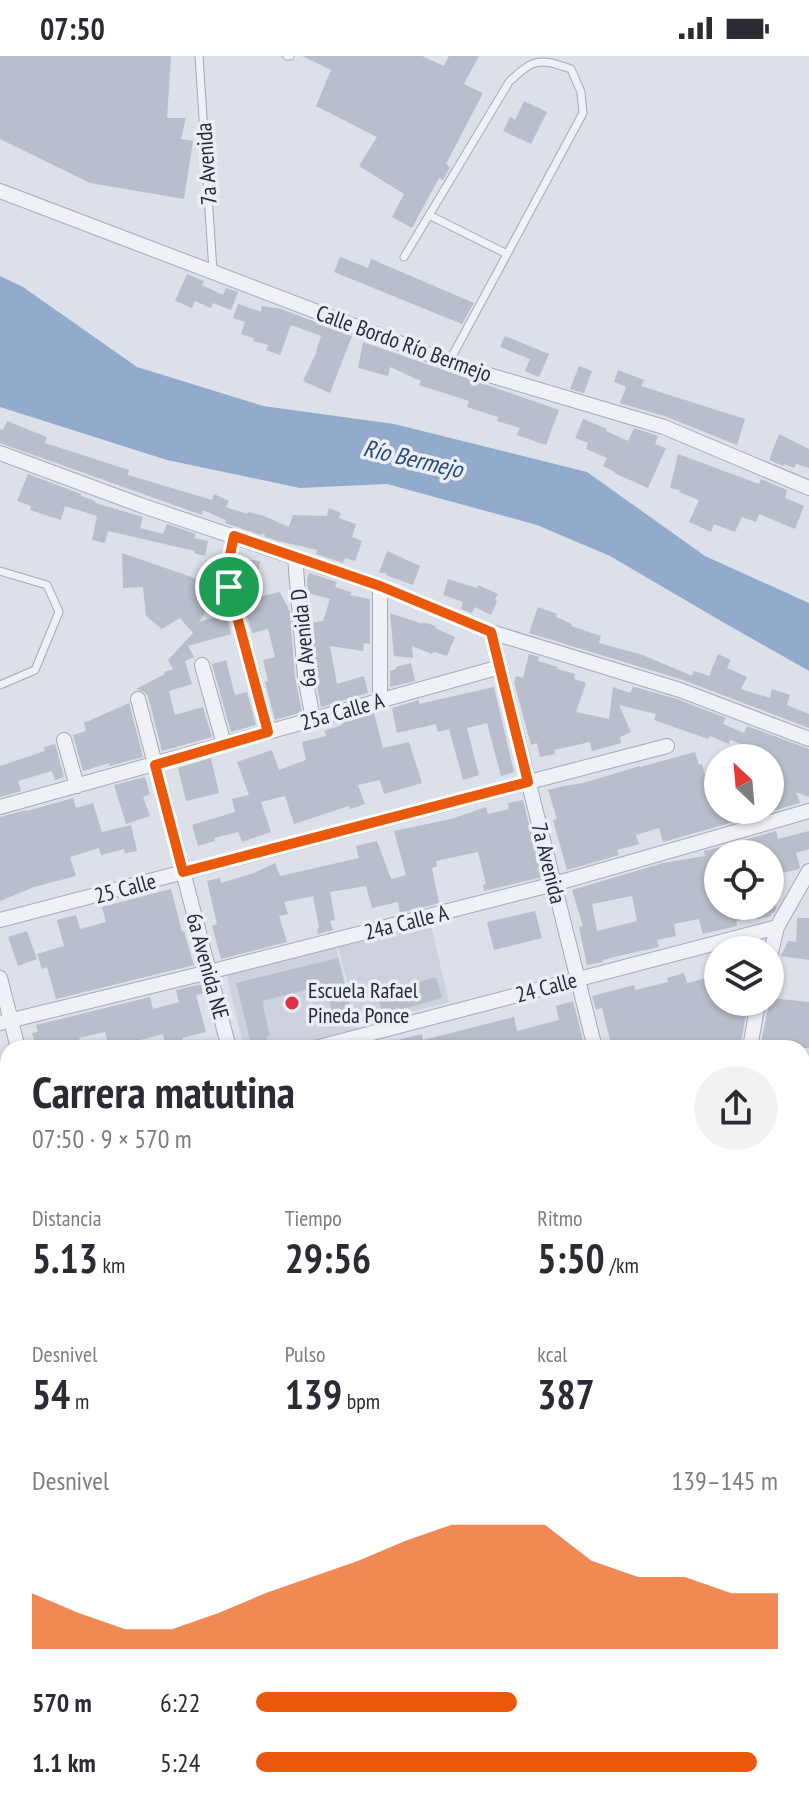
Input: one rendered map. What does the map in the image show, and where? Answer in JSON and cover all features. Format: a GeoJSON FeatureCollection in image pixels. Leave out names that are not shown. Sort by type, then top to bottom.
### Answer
{"type":"FeatureCollection","features":[{"type":"Feature","properties":{"kind":"street","name":"Calle Bordo Río Bermejo"},"geometry":{"type":"LineString","coordinates":[[0,191],[449,362],[664,427],[809,488]]}},
{"type":"Feature","properties":{"kind":"street"},"geometry":{"type":"LineString","coordinates":[[0,453],[143,506],[380,586],[491,632],[680,690],[809,739]]}},
{"type":"Feature","properties":{"kind":"street"},"geometry":{"type":"LineString","coordinates":[[234,536],[228,564],[229,587],[268,732]]}},
{"type":"Feature","properties":{"kind":"street","name":"6a Avenida D"},"geometry":{"type":"LineString","coordinates":[[295,557],[305,677],[313,719]]}},
{"type":"Feature","properties":{"kind":"street"},"geometry":{"type":"LineString","coordinates":[[380,586],[380,701]]}},
{"type":"Feature","properties":{"kind":"street","name":"7a Avenida"},"geometry":{"type":"LineString","coordinates":[[491,632],[593,1040]]}},
{"type":"Feature","properties":{"kind":"street"},"geometry":{"type":"LineString","coordinates":[[202,665],[224,744]]}},
{"type":"Feature","properties":{"kind":"street","name":"25a Calle A"},"geometry":{"type":"LineString","coordinates":[[0,807],[500,667]]}},
{"type":"Feature","properties":{"kind":"street","name":"6a Avenida NE"},"geometry":{"type":"LineString","coordinates":[[138,699],[227,1040]]}},
{"type":"Feature","properties":{"kind":"street"},"geometry":{"type":"LineString","coordinates":[[64,740],[77,786]]}},
{"type":"Feature","properties":{"kind":"street","name":"25 Calle"},"geometry":{"type":"LineString","coordinates":[[0,920],[667,746]]}},
{"type":"Feature","properties":{"kind":"street","name":"24a Calle A"},"geometry":{"type":"LineString","coordinates":[[5,1021],[554,884],[809,811]]}},
{"type":"Feature","properties":{"kind":"street"},"geometry":{"type":"LineString","coordinates":[[775,936],[809,871]]}},
{"type":"Feature","properties":{"kind":"street","name":"24 Calle"},"geometry":{"type":"LineString","coordinates":[[345,1040],[777,927]]}},
{"type":"Feature","properties":{"kind":"street"},"geometry":{"type":"LineString","coordinates":[[0,978],[5,1021],[14,1040]]}},
{"type":"Feature","properties":{"kind":"street"},"geometry":{"type":"LineString","coordinates":[[751,1040],[756,1016]]}},
{"type":"Feature","properties":{"kind":"lane","name":"7a Avenida"},"geometry":{"type":"LineString","coordinates":[[199,56],[213,271]]}},
{"type":"Feature","properties":{"kind":"lane"},"geometry":{"type":"LineString","coordinates":[[404,257],[509,82],[525,66],[546,60],[571,69],[581,92],[583,113],[449,362]]}},
{"type":"Feature","properties":{"kind":"lane"},"geometry":{"type":"LineString","coordinates":[[429,215],[507,254]]}},
{"type":"Feature","properties":{"kind":"lane"},"geometry":{"type":"LineString","coordinates":[[0,571],[47,585],[59,612],[35,670],[0,685]]}},
{"type":"Feature","properties":{"kind":"shaded area"},"geometry":{"type":"Polygon","coordinates":[[[431,925],[449,1002],[359,1025],[338,947],[431,925]]]}},
{"type":"Feature","properties":{"kind":"shaded area","name":"Escuela Rafael Pineda Ponce"},"geometry":{"type":"Polygon","coordinates":[[[336,947],[359,1032],[328,1040],[242,1040],[226,973],[336,947]]]}},
{"type":"Feature","properties":{"kind":"water","name":"Río Bermejo"},"geometry":{"type":"Polygon","coordinates":[[[0,276],[23,287],[137,367],[263,406],[394,424],[587,472],[705,556],[809,603],[809,671],[610,556],[537,525],[387,484],[300,488],[167,460],[0,407],[0,276]]]}},
{"type":"Feature","properties":{"kind":"building"},"geometry":{"type":"Polygon","coordinates":[[[0,56],[171,56],[167,118],[186,118],[181,139],[193,141],[184,199],[90,183],[0,139],[0,56]]]}},
{"type":"Feature","properties":{"kind":"building"},"geometry":{"type":"Polygon","coordinates":[[[302,56],[422,56],[444,66],[449,56],[479,56],[464,84],[482,95],[446,164],[450,167],[443,180],[439,178],[412,228],[392,217],[404,194],[359,166],[377,137],[316,106],[331,70],[302,56]]]}},
{"type":"Feature","properties":{"kind":"building"},"geometry":{"type":"Polygon","coordinates":[[[524,101],[547,112],[531,144],[503,131],[510,117],[515,120],[524,101]]]}},
{"type":"Feature","properties":{"kind":"building"},"geometry":{"type":"Polygon","coordinates":[[[340,257],[368,268],[371,259],[474,303],[462,324],[334,272],[340,257]]]}},
{"type":"Feature","properties":{"kind":"building"},"geometry":{"type":"Polygon","coordinates":[[[187,274],[204,281],[202,285],[223,295],[226,288],[238,292],[231,310],[213,303],[211,308],[195,301],[192,308],[175,301],[187,274]]]}},
{"type":"Feature","properties":{"kind":"building"},"geometry":{"type":"Polygon","coordinates":[[[238,304],[261,312],[262,306],[281,309],[352,336],[330,393],[303,381],[321,336],[291,325],[280,355],[266,350],[268,345],[241,334],[245,322],[233,318],[238,304]]]}},
{"type":"Feature","properties":{"kind":"building"},"geometry":{"type":"Polygon","coordinates":[[[505,336],[549,354],[539,377],[525,371],[530,359],[500,347],[505,336]]]}},
{"type":"Feature","properties":{"kind":"building"},"geometry":{"type":"Polygon","coordinates":[[[363,342],[559,410],[546,445],[517,435],[520,428],[497,421],[498,417],[467,407],[469,401],[419,385],[421,381],[390,367],[388,376],[358,368],[363,342]]]}},
{"type":"Feature","properties":{"kind":"building"},"geometry":{"type":"Polygon","coordinates":[[[579,366],[592,371],[584,393],[570,389],[579,366]]]}},
{"type":"Feature","properties":{"kind":"building"},"geometry":{"type":"Polygon","coordinates":[[[618,370],[644,380],[641,386],[745,419],[737,445],[667,417],[620,403],[626,387],[614,382],[618,370]]]}},
{"type":"Feature","properties":{"kind":"building"},"geometry":{"type":"Polygon","coordinates":[[[583,419],[628,441],[634,428],[658,436],[655,444],[666,448],[648,488],[603,466],[607,458],[586,449],[588,443],[575,438],[583,419]]]}},
{"type":"Feature","properties":{"kind":"building"},"geometry":{"type":"Polygon","coordinates":[[[7,421],[47,437],[45,443],[129,470],[128,475],[212,500],[214,494],[229,501],[226,507],[264,516],[289,527],[293,515],[327,516],[329,508],[341,513],[339,518],[356,524],[352,537],[362,541],[355,561],[345,558],[343,563],[316,554],[317,550],[225,523],[226,520],[203,510],[202,515],[0,443],[0,429],[3,430],[7,421]]]}},
{"type":"Feature","properties":{"kind":"building"},"geometry":{"type":"Polygon","coordinates":[[[779,434],[809,449],[809,468],[796,464],[794,468],[783,466],[769,460],[779,434]]]}},
{"type":"Feature","properties":{"kind":"building"},"geometry":{"type":"Polygon","coordinates":[[[678,454],[759,484],[761,479],[787,490],[785,498],[804,506],[795,529],[759,514],[756,522],[742,517],[735,532],[714,524],[711,532],[689,522],[699,500],[670,488],[678,454]]]}},
{"type":"Feature","properties":{"kind":"building"},"geometry":{"type":"Polygon","coordinates":[[[28,474],[81,494],[95,503],[143,517],[140,528],[163,534],[167,524],[196,534],[194,538],[208,541],[205,556],[108,531],[105,543],[92,540],[97,516],[65,506],[61,520],[30,510],[31,506],[17,501],[28,474]]]}},
{"type":"Feature","properties":{"kind":"building"},"geometry":{"type":"Polygon","coordinates":[[[387,551],[420,566],[413,585],[379,573],[387,551]]]}},
{"type":"Feature","properties":{"kind":"building"},"geometry":{"type":"Polygon","coordinates":[[[122,553],[203,581],[205,561],[218,562],[219,589],[199,622],[226,614],[231,634],[188,646],[194,657],[185,661],[192,684],[169,691],[175,715],[203,707],[212,737],[162,751],[148,696],[136,689],[173,669],[168,660],[193,633],[180,618],[162,629],[146,616],[143,587],[123,588],[122,553]]]}},
{"type":"Feature","properties":{"kind":"building"},"geometry":{"type":"Polygon","coordinates":[[[239,559],[260,561],[257,582],[239,580],[239,559]]]}},
{"type":"Feature","properties":{"kind":"building"},"geometry":{"type":"Polygon","coordinates":[[[309,573],[337,582],[335,587],[351,592],[350,595],[370,599],[370,644],[364,643],[363,651],[330,646],[337,684],[364,676],[368,693],[321,707],[311,623],[323,621],[330,599],[308,593],[309,573]]]}},
{"type":"Feature","properties":{"kind":"building"},"geometry":{"type":"Polygon","coordinates":[[[448,579],[477,588],[478,585],[498,594],[491,615],[475,607],[472,613],[461,609],[463,602],[443,595],[448,579]]]}},
{"type":"Feature","properties":{"kind":"building"},"geometry":{"type":"Polygon","coordinates":[[[280,592],[290,612],[295,678],[302,712],[275,720],[263,660],[275,657],[268,629],[252,633],[243,601],[280,592]]]}},
{"type":"Feature","properties":{"kind":"building"},"geometry":{"type":"Polygon","coordinates":[[[538,607],[557,614],[556,617],[571,626],[601,636],[599,643],[643,655],[692,676],[694,671],[709,676],[718,654],[731,660],[727,668],[747,677],[741,689],[770,698],[772,689],[790,695],[787,705],[809,714],[809,728],[683,680],[529,633],[538,607]]]}},
{"type":"Feature","properties":{"kind":"building"},"geometry":{"type":"Polygon","coordinates":[[[390,613],[436,626],[455,637],[447,656],[412,646],[413,658],[394,656],[390,613]]]}},
{"type":"Feature","properties":{"kind":"building"},"geometry":{"type":"Polygon","coordinates":[[[529,654],[539,657],[538,661],[575,674],[574,679],[586,683],[576,712],[609,719],[613,687],[630,693],[633,687],[677,699],[726,718],[723,724],[744,733],[747,726],[809,749],[809,797],[796,792],[800,803],[784,808],[784,744],[741,744],[730,740],[729,744],[654,720],[656,714],[619,705],[631,732],[620,737],[621,743],[592,751],[590,742],[554,750],[555,754],[540,757],[537,743],[531,745],[514,682],[516,676],[523,678],[529,654]]]}},
{"type":"Feature","properties":{"kind":"building"},"geometry":{"type":"Polygon","coordinates":[[[226,660],[235,695],[247,692],[256,725],[231,732],[212,664],[226,660]]]}},
{"type":"Feature","properties":{"kind":"building"},"geometry":{"type":"Polygon","coordinates":[[[411,663],[415,681],[390,687],[390,671],[411,663]]]}},
{"type":"Feature","properties":{"kind":"building"},"geometry":{"type":"Polygon","coordinates":[[[494,687],[514,772],[501,776],[487,723],[467,728],[479,775],[463,780],[449,729],[438,732],[436,724],[397,733],[392,708],[494,687]]]}},
{"type":"Feature","properties":{"kind":"building"},"geometry":{"type":"Polygon","coordinates":[[[129,703],[143,757],[83,771],[73,735],[86,731],[84,723],[129,703]]]}},
{"type":"Feature","properties":{"kind":"building"},"geometry":{"type":"Polygon","coordinates":[[[374,713],[383,748],[409,742],[422,783],[384,794],[380,780],[358,785],[365,804],[350,809],[349,806],[294,824],[285,796],[261,802],[271,832],[242,842],[238,832],[198,846],[192,825],[235,812],[232,799],[249,795],[237,762],[272,750],[279,770],[306,760],[302,742],[326,736],[324,731],[342,725],[341,722],[374,713]]]}},
{"type":"Feature","properties":{"kind":"building"},"geometry":{"type":"Polygon","coordinates":[[[55,744],[64,777],[55,780],[52,771],[18,781],[21,791],[0,797],[0,766],[45,751],[44,747],[55,744]]]}},
{"type":"Feature","properties":{"kind":"building"},"geometry":{"type":"Polygon","coordinates":[[[695,752],[699,765],[702,764],[704,824],[726,824],[663,842],[659,828],[636,835],[639,844],[617,850],[619,855],[567,870],[548,790],[695,752]]]}},
{"type":"Feature","properties":{"kind":"building"},"geometry":{"type":"Polygon","coordinates":[[[211,758],[219,793],[186,801],[178,768],[211,758]]]}},
{"type":"Feature","properties":{"kind":"building"},"geometry":{"type":"Polygon","coordinates":[[[145,777],[150,794],[143,797],[150,816],[126,824],[114,785],[145,777]]]}},
{"type":"Feature","properties":{"kind":"building"},"geometry":{"type":"Polygon","coordinates":[[[73,798],[76,808],[93,803],[102,832],[131,825],[137,851],[125,853],[124,849],[101,855],[99,848],[70,857],[76,876],[34,887],[0,901],[0,817],[73,798]]]}},
{"type":"Feature","properties":{"kind":"building"},"geometry":{"type":"Polygon","coordinates":[[[523,800],[542,877],[484,891],[483,885],[486,884],[478,852],[436,861],[437,866],[432,868],[439,903],[400,913],[398,902],[372,908],[366,886],[330,892],[335,920],[330,921],[333,930],[318,934],[313,896],[284,902],[288,914],[279,916],[287,942],[221,959],[212,926],[217,924],[207,881],[220,878],[221,883],[275,863],[280,876],[359,858],[356,846],[377,841],[391,879],[406,875],[394,831],[451,819],[486,807],[488,814],[509,809],[508,803],[523,800]]]}},
{"type":"Feature","properties":{"kind":"building"},"geometry":{"type":"Polygon","coordinates":[[[776,831],[778,839],[809,831],[809,849],[796,853],[799,869],[784,873],[784,840],[744,840],[776,831]]]}},
{"type":"Feature","properties":{"kind":"building"},"geometry":{"type":"Polygon","coordinates":[[[704,856],[704,920],[740,920],[736,921],[737,926],[703,934],[699,919],[674,924],[676,936],[657,940],[659,947],[587,965],[579,927],[583,926],[572,890],[663,863],[704,856]],[[632,896],[592,904],[597,931],[637,921],[632,896]]]}},
{"type":"Feature","properties":{"kind":"building"},"geometry":{"type":"Polygon","coordinates":[[[171,889],[194,965],[56,999],[47,967],[42,969],[37,954],[64,946],[57,920],[76,915],[80,929],[106,922],[102,907],[171,889]]]}},
{"type":"Feature","properties":{"kind":"building"},"geometry":{"type":"Polygon","coordinates":[[[535,911],[542,938],[494,950],[487,922],[535,911]]]}},
{"type":"Feature","properties":{"kind":"building"},"geometry":{"type":"Polygon","coordinates":[[[797,918],[809,918],[809,960],[784,956],[788,941],[796,942],[797,918]]]}},
{"type":"Feature","properties":{"kind":"building"},"geometry":{"type":"Polygon","coordinates":[[[27,931],[37,959],[18,966],[8,937],[27,931]]]}},
{"type":"Feature","properties":{"kind":"building","name":"Escuela Rafael Pineda Ponce"},"geometry":{"type":"Polygon","coordinates":[[[338,958],[352,1016],[334,1021],[325,985],[262,1001],[270,1036],[266,1037],[267,1040],[250,1040],[236,983],[338,958]]]}},
{"type":"Feature","properties":{"kind":"building"},"geometry":{"type":"Polygon","coordinates":[[[684,973],[687,983],[704,979],[704,1016],[746,1016],[741,1040],[610,1040],[602,1008],[596,1010],[592,996],[634,985],[635,990],[668,982],[667,978],[684,973]]]}},
{"type":"Feature","properties":{"kind":"building"},"geometry":{"type":"Polygon","coordinates":[[[436,977],[442,998],[383,1015],[377,995],[436,977]]]}},
{"type":"Feature","properties":{"kind":"building"},"geometry":{"type":"Polygon","coordinates":[[[202,984],[204,993],[196,995],[206,1032],[183,1040],[164,1040],[163,1034],[140,1040],[107,1040],[105,1032],[80,1040],[34,1040],[32,1033],[38,1032],[36,1025],[150,997],[153,1009],[179,1002],[176,990],[202,984]]]}},
{"type":"Feature","properties":{"kind":"building"},"geometry":{"type":"Polygon","coordinates":[[[784,999],[809,1002],[809,1040],[762,1040],[766,1016],[784,1016],[784,999]]]}},
{"type":"Feature","properties":{"kind":"building"},"geometry":{"type":"Polygon","coordinates":[[[573,1001],[583,1040],[423,1040],[514,1017],[517,1031],[559,1020],[556,1006],[573,1001]]]}},
{"type":"Feature","properties":{"kind":"building"},"geometry":{"type":"Polygon","coordinates":[[[422,1034],[423,1040],[398,1040],[422,1034]]]}},
{"type":"Feature","properties":{"kind":"place","name":"Escuela Rafael Pineda Ponce"},"geometry":{"type":"Point","coordinates":[292,1003]}},
{"type":"Feature","properties":{"kind":"route"},"geometry":{"type":"LineString","coordinates":[[234,536],[380,586],[491,632],[528,782],[183,872],[155,765],[268,732],[229,587],[228,564],[234,536]]}}]}
